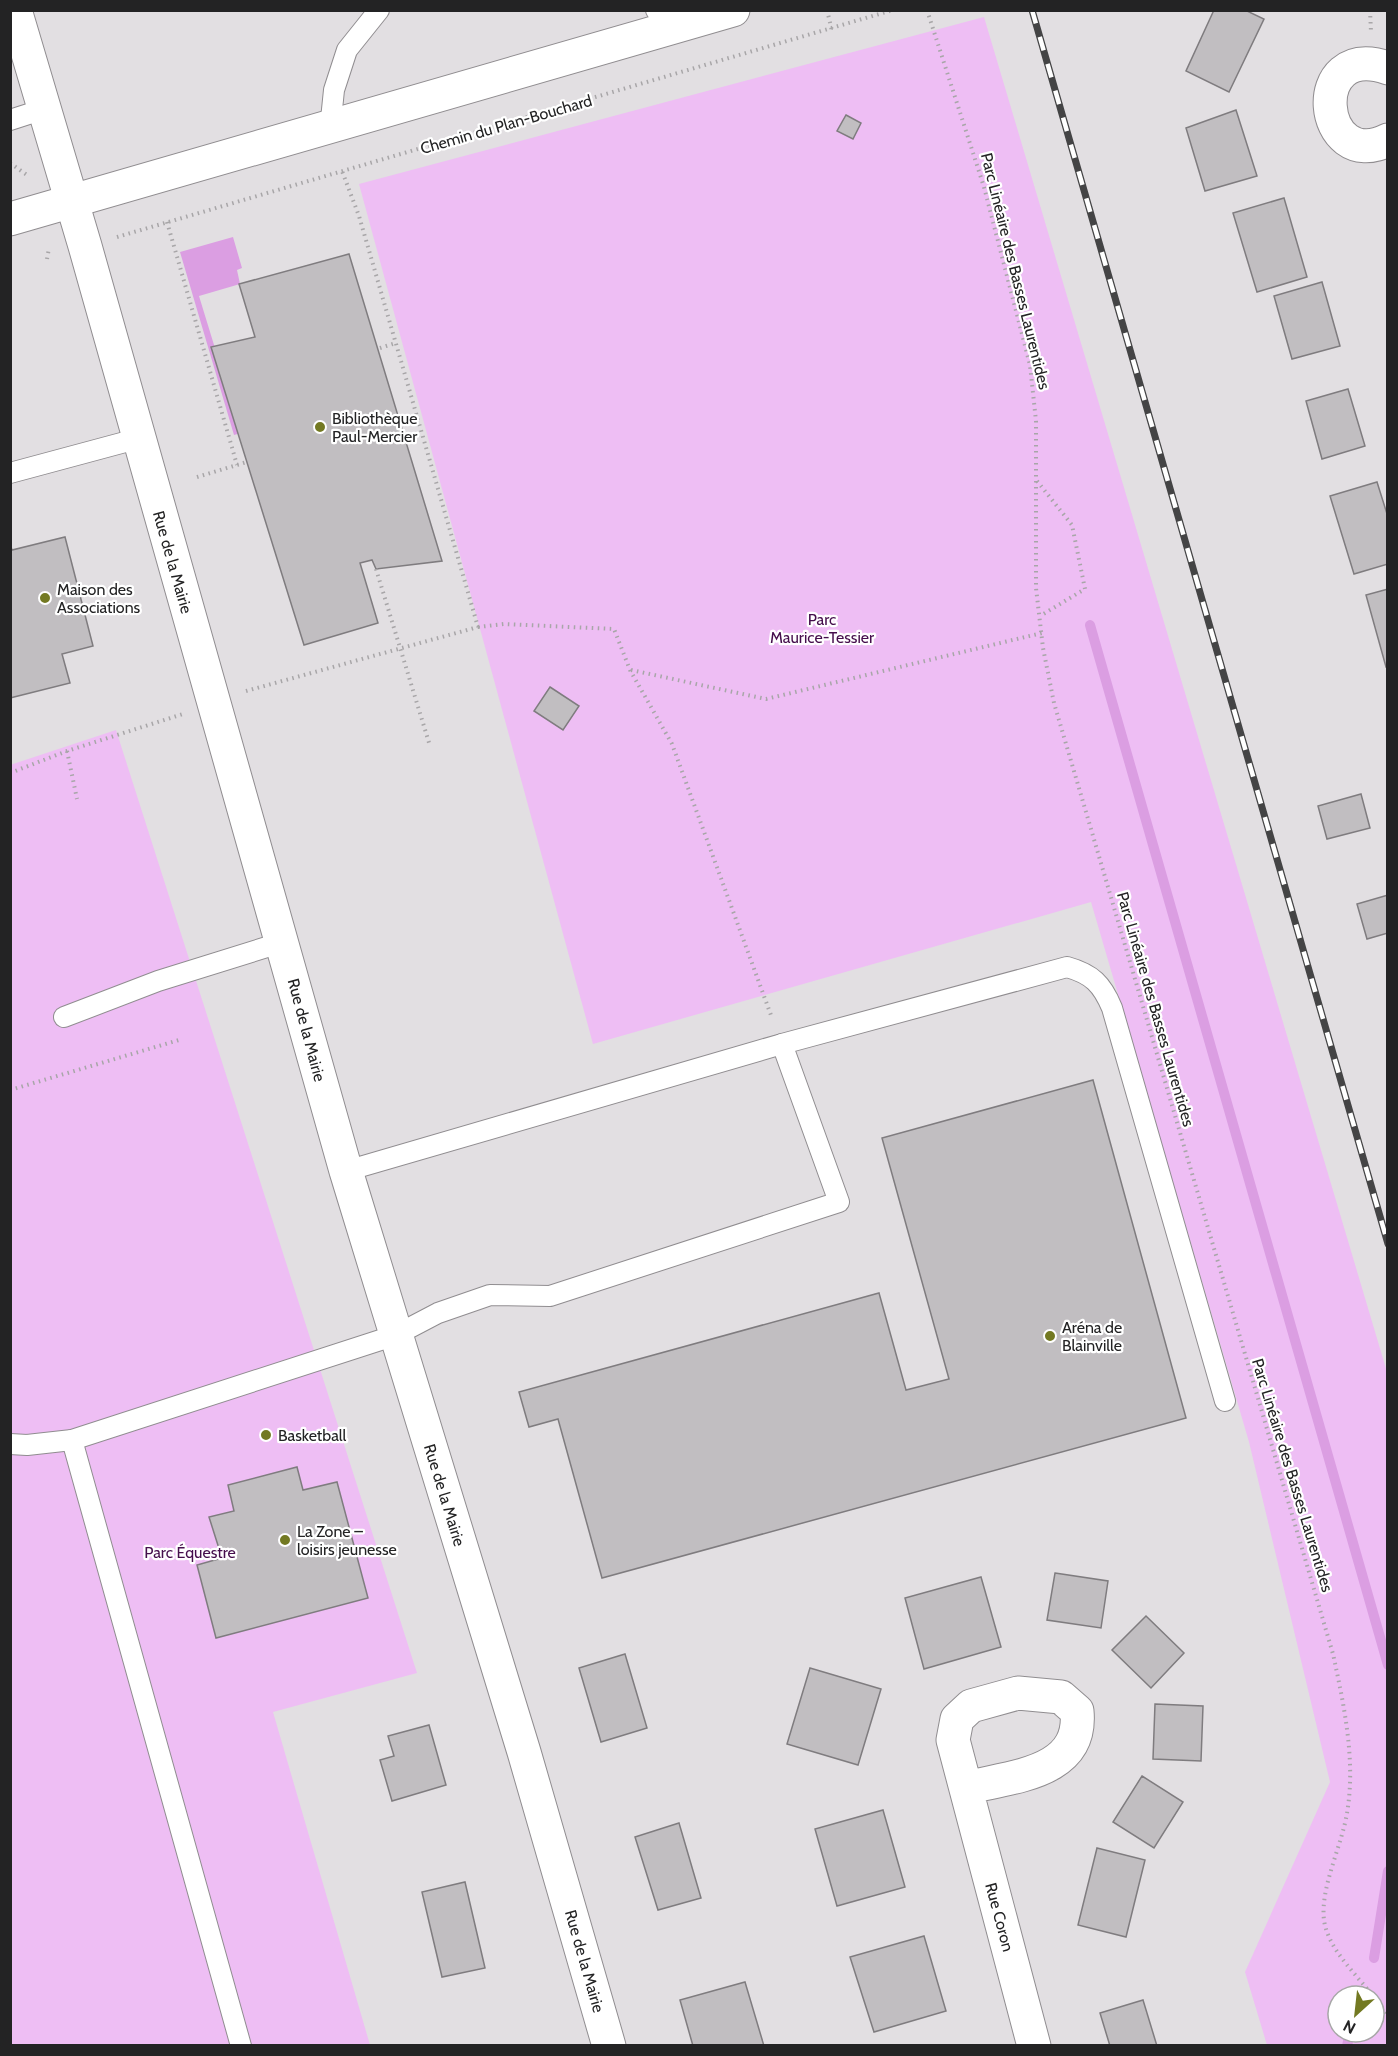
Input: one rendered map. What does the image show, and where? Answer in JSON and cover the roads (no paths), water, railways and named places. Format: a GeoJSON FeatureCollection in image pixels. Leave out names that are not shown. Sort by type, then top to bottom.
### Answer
{"type":"FeatureCollection","features":[{"type":"Feature","properties":{"kind":"street","name":"Rue de la Mairie"},"geometry":{"type":"LineString","coordinates":[[15,10],[140,438],[346,1171],[524,1752],[609,2046]]}},
{"type":"Feature","properties":{"kind":"street"},"geometry":{"type":"LineString","coordinates":[[10,219],[330,129],[662,20],[733,10]]}},
{"type":"Feature","properties":{"kind":"street"},"geometry":{"type":"LineString","coordinates":[[1379,55],[1373,64],[1348,69],[1334,84],[1328,102],[1329,115],[1344,136],[1361,144],[1385,150]]}},
{"type":"Feature","properties":{"kind":"street","name":"Rue Coron"},"geometry":{"type":"LineString","coordinates":[[966,1788],[1034,2046]]}},
{"type":"Feature","properties":{"kind":"lane"},"geometry":{"type":"LineString","coordinates":[[330,129],[334,90],[347,50],[379,10]]}},
{"type":"Feature","properties":{"kind":"lane"},"geometry":{"type":"LineString","coordinates":[[10,120],[44,109]]}},
{"type":"Feature","properties":{"kind":"lane"},"geometry":{"type":"LineString","coordinates":[[10,473],[140,438]]}},
{"type":"Feature","properties":{"kind":"lane"},"geometry":{"type":"LineString","coordinates":[[64,1017],[158,981],[283,942]]}},
{"type":"Feature","properties":{"kind":"lane"},"geometry":{"type":"LineString","coordinates":[[346,1171],[782,1044],[1067,967],[1088,973],[1112,1008],[1226,1401]]}},
{"type":"Feature","properties":{"kind":"lane"},"geometry":{"type":"LineString","coordinates":[[10,1444],[27,1445],[72,1440],[396,1335],[438,1313],[490,1295],[550,1296],[839,1202],[782,1044]]}},
{"type":"Feature","properties":{"kind":"lane"},"geometry":{"type":"LineString","coordinates":[[72,1440],[242,2046]]}},
{"type":"Feature","properties":{"kind":"waterway"},"geometry":{"type":"LineString","coordinates":[[1090,625],[1388,1665]]}},
{"type":"Feature","properties":{"kind":"waterway"},"geometry":{"type":"LineString","coordinates":[[1374,1958],[1388,1871]]}},
{"type":"Feature","properties":{"kind":"railway"},"geometry":{"type":"LineString","coordinates":[[1032,10],[1388,1244]]}},
{"type":"Feature","properties":{"kind":"place","name":"Bibliothèque Paul-Mercier"},"geometry":{"type":"Point","coordinates":[320,427]}},
{"type":"Feature","properties":{"kind":"place","name":"Maison des Associations"},"geometry":{"type":"Point","coordinates":[45,598]}},
{"type":"Feature","properties":{"kind":"place","name":"Aréna de Blainville"},"geometry":{"type":"Point","coordinates":[1050,1336]}},
{"type":"Feature","properties":{"kind":"place","name":"Basketball"},"geometry":{"type":"Point","coordinates":[266,1435]}},
{"type":"Feature","properties":{"kind":"place","name":"La Zone – loisirs jeunesse"},"geometry":{"type":"Point","coordinates":[285,1540]}},
{"type":"Feature","properties":{"kind":"park label","name":"Parc Maurice-Tessier"},"geometry":{"type":"Point","coordinates":[822,628]}},
{"type":"Feature","properties":{"kind":"park label","name":"Parc Équestre"},"geometry":{"type":"Point","coordinates":[190,1552]}}]}
